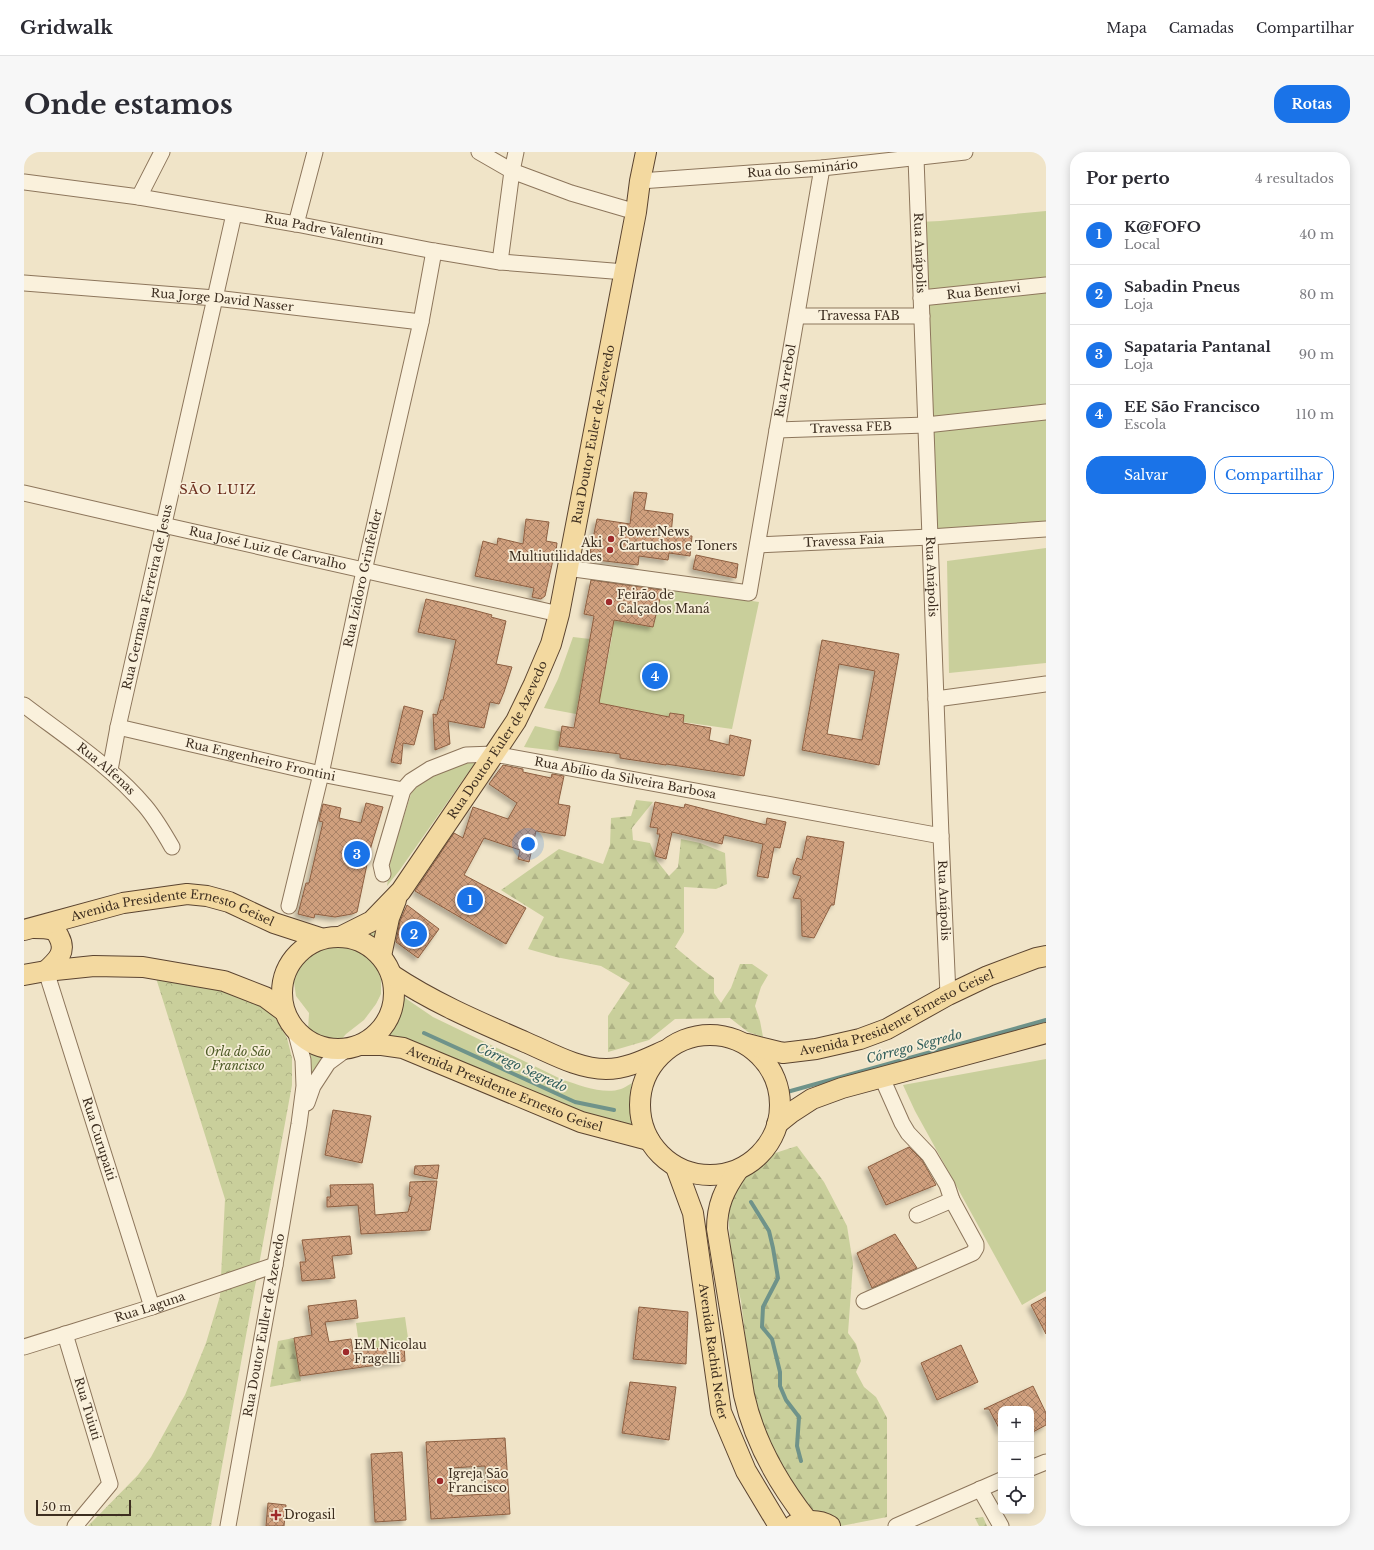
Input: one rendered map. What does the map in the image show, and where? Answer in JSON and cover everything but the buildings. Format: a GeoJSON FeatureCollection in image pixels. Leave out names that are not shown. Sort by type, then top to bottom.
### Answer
{"type":"FeatureCollection","features":[{"type":"Feature","properties":{"kind":"main road","name":"Rua Doutor Euler de Azevedo"},"geometry":{"type":"LineString","coordinates":[[401,891],[516,722],[551,644],[559,614],[568,568],[625,272],[646,152]]}},
{"type":"Feature","properties":{"kind":"main road"},"geometry":{"type":"LineString","coordinates":[[342,936],[372,921],[401,891]]}},
{"type":"Feature","properties":{"kind":"main road"},"geometry":{"type":"LineString","coordinates":[[381,956],[389,918],[401,891]]}},
{"type":"Feature","properties":{"kind":"main road","name":"Avenida Presidente Ernesto Geisel"},"geometry":{"type":"LineString","coordinates":[[28,929],[124,903],[187,894],[207,896],[229,902],[274,923],[320,938]]}},
{"type":"Feature","properties":{"kind":"main road"},"geometry":{"type":"LineString","coordinates":[[28,929],[52,929],[56,931],[61,941],[62,948],[59,959],[46,971]]}},
{"type":"Feature","properties":{"kind":"main road"},"geometry":{"type":"LineString","coordinates":[[342,936],[363,942],[381,956],[392,975],[395,997],[389,1019],[375,1036],[354,1047],[334,1050],[312,1044],[295,1030],[284,1011],[281,989],[287,967],[300,950],[320,938],[342,936]]}},
{"type":"Feature","properties":{"kind":"main road","name":"Avenida Presidente Ernesto Geisel"},"geometry":{"type":"LineString","coordinates":[[745,1044],[783,1052],[816,1049],[860,1039],[887,1029],[948,995],[988,976],[1036,958],[1046,956]]}},
{"type":"Feature","properties":{"kind":"main road"},"geometry":{"type":"LineString","coordinates":[[24,975],[94,966],[143,967],[224,981],[265,997],[284,1011]]}},
{"type":"Feature","properties":{"kind":"main road"},"geometry":{"type":"LineString","coordinates":[[392,975],[419,993],[456,1012],[558,1057],[584,1066],[606,1069],[634,1064],[664,1051],[679,1042],[695,1036],[712,1034],[729,1037],[745,1044],[765,1061],[777,1085],[780,1111],[773,1137],[758,1157],[738,1170],[717,1175],[696,1174],[676,1167],[649,1140],[640,1109],[645,1077],[664,1051]]}},
{"type":"Feature","properties":{"kind":"main road"},"geometry":{"type":"LineString","coordinates":[[777,1124],[812,1099],[842,1088],[1046,1033]]}},
{"type":"Feature","properties":{"kind":"main road","name":"Avenida Presidente Ernesto Geisel"},"geometry":{"type":"LineString","coordinates":[[354,1047],[382,1045],[403,1048],[581,1122],[649,1140]]}},
{"type":"Feature","properties":{"kind":"main road","name":"Avenida Rachid Neder"},"geometry":{"type":"LineString","coordinates":[[676,1167],[693,1213],[721,1412],[746,1471],[779,1526]]}},
{"type":"Feature","properties":{"kind":"main road","name":"Avenida Rachid Neder"},"geometry":{"type":"LineString","coordinates":[[738,1170],[725,1188],[717,1216],[717,1229],[746,1400],[750,1422],[776,1477],[794,1504],[800,1523]]}},
{"type":"Feature","properties":{"kind":"main road"},"geometry":{"type":"LineString","coordinates":[[800,1523],[824,1523],[830,1526]]}},
{"type":"Feature","properties":{"kind":"street"},"geometry":{"type":"LineString","coordinates":[[139,197],[162,152]]}},
{"type":"Feature","properties":{"kind":"street"},"geometry":{"type":"LineString","coordinates":[[296,224],[315,152]]}},
{"type":"Feature","properties":{"kind":"street"},"geometry":{"type":"LineString","coordinates":[[479,152],[512,171],[571,193],[636,212]]}},
{"type":"Feature","properties":{"kind":"street"},"geometry":{"type":"LineString","coordinates":[[500,262],[512,171],[516,152]]}},
{"type":"Feature","properties":{"kind":"street","name":"Rua do Seminário"},"geometry":{"type":"LineString","coordinates":[[640,181],[822,168],[965,152]]}},
{"type":"Feature","properties":{"kind":"street","name":"Rua Anápolis"},"geometry":{"type":"LineString","coordinates":[[916,158],[948,995]]}},
{"type":"Feature","properties":{"kind":"street","name":"Rua Arrebol"},"geometry":{"type":"LineString","coordinates":[[568,568],[749,593],[822,168]]}},
{"type":"Feature","properties":{"kind":"street","name":"Rua Padre Valentim"},"geometry":{"type":"LineString","coordinates":[[24,182],[139,197],[296,224],[434,251],[500,262],[625,272]]}},
{"type":"Feature","properties":{"kind":"street","name":"Rua Germana Ferreira de Jesus"},"geometry":{"type":"LineString","coordinates":[[110,770],[118,727],[163,525],[234,214]]}},
{"type":"Feature","properties":{"kind":"street","name":"Rua Izidoro Grinfelder"},"geometry":{"type":"LineString","coordinates":[[289,906],[321,774],[364,571],[421,322],[434,251]]}},
{"type":"Feature","properties":{"kind":"street","name":"Rua Jorge David Nasser"},"geometry":{"type":"LineString","coordinates":[[24,283],[215,298],[421,322]]}},
{"type":"Feature","properties":{"kind":"street","name":"Rua Bentevi"},"geometry":{"type":"LineString","coordinates":[[921,298],[1046,285]]}},
{"type":"Feature","properties":{"kind":"street","name":"Travessa FAB"},"geometry":{"type":"LineString","coordinates":[[797,316],[922,316]]}},
{"type":"Feature","properties":{"kind":"street","name":"Travessa FEB"},"geometry":{"type":"LineString","coordinates":[[777,430],[926,425],[1046,412]]}},
{"type":"Feature","properties":{"kind":"street","name":"Rua José Luiz de Carvalho"},"geometry":{"type":"LineString","coordinates":[[24,493],[559,614]]}},
{"type":"Feature","properties":{"kind":"street","name":"Travessa Faia"},"geometry":{"type":"LineString","coordinates":[[758,545],[930,537],[1046,529]]}},
{"type":"Feature","properties":{"kind":"street"},"geometry":{"type":"LineString","coordinates":[[936,699],[1046,684]]}},
{"type":"Feature","properties":{"kind":"street","name":"Rua Alfenas"},"geometry":{"type":"LineString","coordinates":[[24,705],[110,770],[146,807],[161,828],[172,848]]}},
{"type":"Feature","properties":{"kind":"street","name":"Rua Engenheiro Frontini"},"geometry":{"type":"LineString","coordinates":[[118,727],[321,774],[403,790]]}},
{"type":"Feature","properties":{"kind":"street","name":"Rua Abílio da Silveira Barbosa"},"geometry":{"type":"LineString","coordinates":[[403,790],[411,781],[430,769],[466,755],[494,754],[941,836]]}},
{"type":"Feature","properties":{"kind":"street"},"geometry":{"type":"LineString","coordinates":[[383,874],[381,865],[403,790]]}},
{"type":"Feature","properties":{"kind":"street","name":"Rua Curupaiti"},"geometry":{"type":"LineString","coordinates":[[46,971],[152,1307]]}},
{"type":"Feature","properties":{"kind":"street","name":"Rua Doutor Euller de Azevedo"},"geometry":{"type":"LineString","coordinates":[[228,1526],[299,1124],[304,1086],[303,1060],[295,1030]]}},
{"type":"Feature","properties":{"kind":"street","name":"Rua Doutor Euller de Azevedo"},"geometry":{"type":"LineString","coordinates":[[299,1124],[314,1086],[328,1064],[354,1047]]}},
{"type":"Feature","properties":{"kind":"street"},"geometry":{"type":"LineString","coordinates":[[864,1301],[973,1253],[976,1248],[976,1244],[952,1200],[947,1185],[929,1154],[908,1133],[902,1124],[882,1078]]}},
{"type":"Feature","properties":{"kind":"street"},"geometry":{"type":"LineString","coordinates":[[917,1215],[952,1200]]}},
{"type":"Feature","properties":{"kind":"street","name":"Rua Laguna"},"geometry":{"type":"LineString","coordinates":[[24,1347],[152,1307],[275,1265]]}},
{"type":"Feature","properties":{"kind":"street","name":"Rua Tuiuti"},"geometry":{"type":"LineString","coordinates":[[65,1334],[110,1484],[75,1526]]}},
{"type":"Feature","properties":{"kind":"street"},"geometry":{"type":"LineString","coordinates":[[1034,1467],[1046,1462]]}},
{"type":"Feature","properties":{"kind":"street"},"geometry":{"type":"LineString","coordinates":[[896,1526],[998,1481]]}},
{"type":"Feature","properties":{"kind":"street"},"geometry":{"type":"LineString","coordinates":[[980,1489],[1001,1526]]}},
{"type":"Feature","properties":{"kind":"green space"},"geometry":{"type":"Polygon","coordinates":[[[1046,211],[1046,529],[930,537],[918,222],[1046,211]]]}},
{"type":"Feature","properties":{"kind":"green space"},"geometry":{"type":"Polygon","coordinates":[[[1046,548],[1046,663],[949,673],[947,561],[1046,548]]]}},
{"type":"Feature","properties":{"kind":"green space"},"geometry":{"type":"Polygon","coordinates":[[[662,588],[759,602],[732,729],[683,722],[684,715],[670,713],[669,721],[664,720],[664,716],[599,703],[612,637],[595,634],[599,617],[652,626],[662,588]]]}},
{"type":"Feature","properties":{"kind":"green space"},"geometry":{"type":"Polygon","coordinates":[[[573,637],[590,639],[576,714],[544,708],[558,679],[573,637]]]}},
{"type":"Feature","properties":{"kind":"green space"},"geometry":{"type":"Polygon","coordinates":[[[535,726],[562,732],[558,751],[524,747],[535,726]]]}},
{"type":"Feature","properties":{"kind":"green space"},"geometry":{"type":"Polygon","coordinates":[[[477,760],[387,886],[391,857],[412,791],[424,781],[441,771],[477,760]]]}},
{"type":"Feature","properties":{"kind":"green space"},"geometry":{"type":"Polygon","coordinates":[[[636,800],[653,802],[632,828],[633,840],[650,843],[657,861],[669,876],[678,867],[681,839],[700,843],[725,853],[727,884],[716,889],[684,887],[684,932],[675,947],[714,978],[714,993],[721,1003],[731,988],[740,964],[752,964],[768,975],[761,987],[755,1006],[763,1037],[748,1032],[730,1018],[675,1019],[649,1040],[608,1052],[608,1016],[630,983],[601,966],[556,957],[528,949],[544,917],[501,890],[559,849],[603,864],[610,845],[611,818],[631,816],[636,800]]]}},
{"type":"Feature","properties":{"kind":"green space"},"geometry":{"type":"Polygon","coordinates":[[[392,905],[372,957],[381,979],[381,994],[376,1004],[364,1020],[346,1034],[324,1060],[304,1102],[309,1013],[296,996],[294,982],[298,969],[309,955],[322,947],[346,945],[392,905]]]}},
{"type":"Feature","properties":{"kind":"green space","name":"Orla do São Francisco"},"geometry":{"type":"Polygon","coordinates":[[[156,978],[200,983],[256,1002],[275,1017],[287,1038],[292,1058],[292,1085],[211,1526],[88,1526],[138,1475],[151,1457],[185,1395],[206,1343],[220,1296],[225,1199],[156,978]]]}},
{"type":"Feature","properties":{"kind":"green space"},"geometry":{"type":"Polygon","coordinates":[[[397,990],[408,1000],[433,1017],[563,1080],[592,1089],[607,1091],[621,1089],[632,1083],[630,1108],[635,1133],[381,1036],[393,1020],[397,1010],[397,990]]]}},
{"type":"Feature","properties":{"kind":"green space"},"geometry":{"type":"Polygon","coordinates":[[[1046,1059],[1046,1291],[1022,1305],[915,1111],[903,1085],[1046,1059]]]}},
{"type":"Feature","properties":{"kind":"green space"},"geometry":{"type":"Polygon","coordinates":[[[797,1146],[824,1182],[847,1226],[853,1264],[848,1333],[856,1344],[861,1361],[856,1372],[864,1387],[876,1397],[887,1418],[887,1517],[841,1526],[812,1513],[776,1464],[759,1422],[748,1359],[741,1301],[731,1252],[728,1211],[734,1183],[769,1155],[797,1146]]]}},
{"type":"Feature","properties":{"kind":"green space"},"geometry":{"type":"Polygon","coordinates":[[[405,1317],[409,1345],[360,1351],[356,1323],[405,1317]]]}},
{"type":"Feature","properties":{"kind":"green space"},"geometry":{"type":"Polygon","coordinates":[[[294,1338],[301,1381],[270,1387],[278,1341],[294,1338]]]}},
{"type":"Feature","properties":{"kind":"green space"},"geometry":{"type":"Polygon","coordinates":[[[983,1517],[987,1526],[979,1526],[975,1518],[983,1517]]]}},
{"type":"Feature","properties":{"kind":"waterway","name":"Córrego Segredo"},"geometry":{"type":"LineString","coordinates":[[787,1092],[1046,1020]]}},
{"type":"Feature","properties":{"kind":"waterway","name":"Córrego Segredo"},"geometry":{"type":"LineString","coordinates":[[424,1033],[575,1102],[614,1110]]}},
{"type":"Feature","properties":{"kind":"waterway"},"geometry":{"type":"LineString","coordinates":[[751,1202],[769,1231],[778,1278],[763,1307],[762,1327],[772,1339],[780,1372],[780,1386],[786,1400],[799,1417],[797,1446],[801,1461]]}},
{"type":"Feature","properties":{"kind":"place","name":"PowerNews Cartuchos e Toners"},"geometry":{"type":"Point","coordinates":[611,539]}},
{"type":"Feature","properties":{"kind":"place","name":"Aki Multiutilidades"},"geometry":{"type":"Point","coordinates":[610,550]}},
{"type":"Feature","properties":{"kind":"place","name":"Feirão de Calçados Maná"},"geometry":{"type":"Point","coordinates":[609,602]}},
{"type":"Feature","properties":{"kind":"place","name":"EE São Francisco"},"geometry":{"type":"Point","coordinates":[655,676]}},
{"type":"Feature","properties":{"kind":"place","name":"Sapataria Pantanal"},"geometry":{"type":"Point","coordinates":[357,854]}},
{"type":"Feature","properties":{"kind":"place","name":"K@FOFO"},"geometry":{"type":"Point","coordinates":[470,900]}},
{"type":"Feature","properties":{"kind":"place","name":"Sabadin Pneus"},"geometry":{"type":"Point","coordinates":[414,934]}},
{"type":"Feature","properties":{"kind":"place","name":"EM Nicolau Fragelli"},"geometry":{"type":"Point","coordinates":[346,1352]}},
{"type":"Feature","properties":{"kind":"place","name":"Igreja São Francisco"},"geometry":{"type":"Point","coordinates":[440,1481]}},
{"type":"Feature","properties":{"kind":"place","name":"Drogasil"},"geometry":{"type":"Point","coordinates":[276,1515]}},
{"type":"Feature","properties":{"kind":"district","name":"SÃO LUIZ"},"geometry":{"type":"Point","coordinates":[218,489]}}]}
